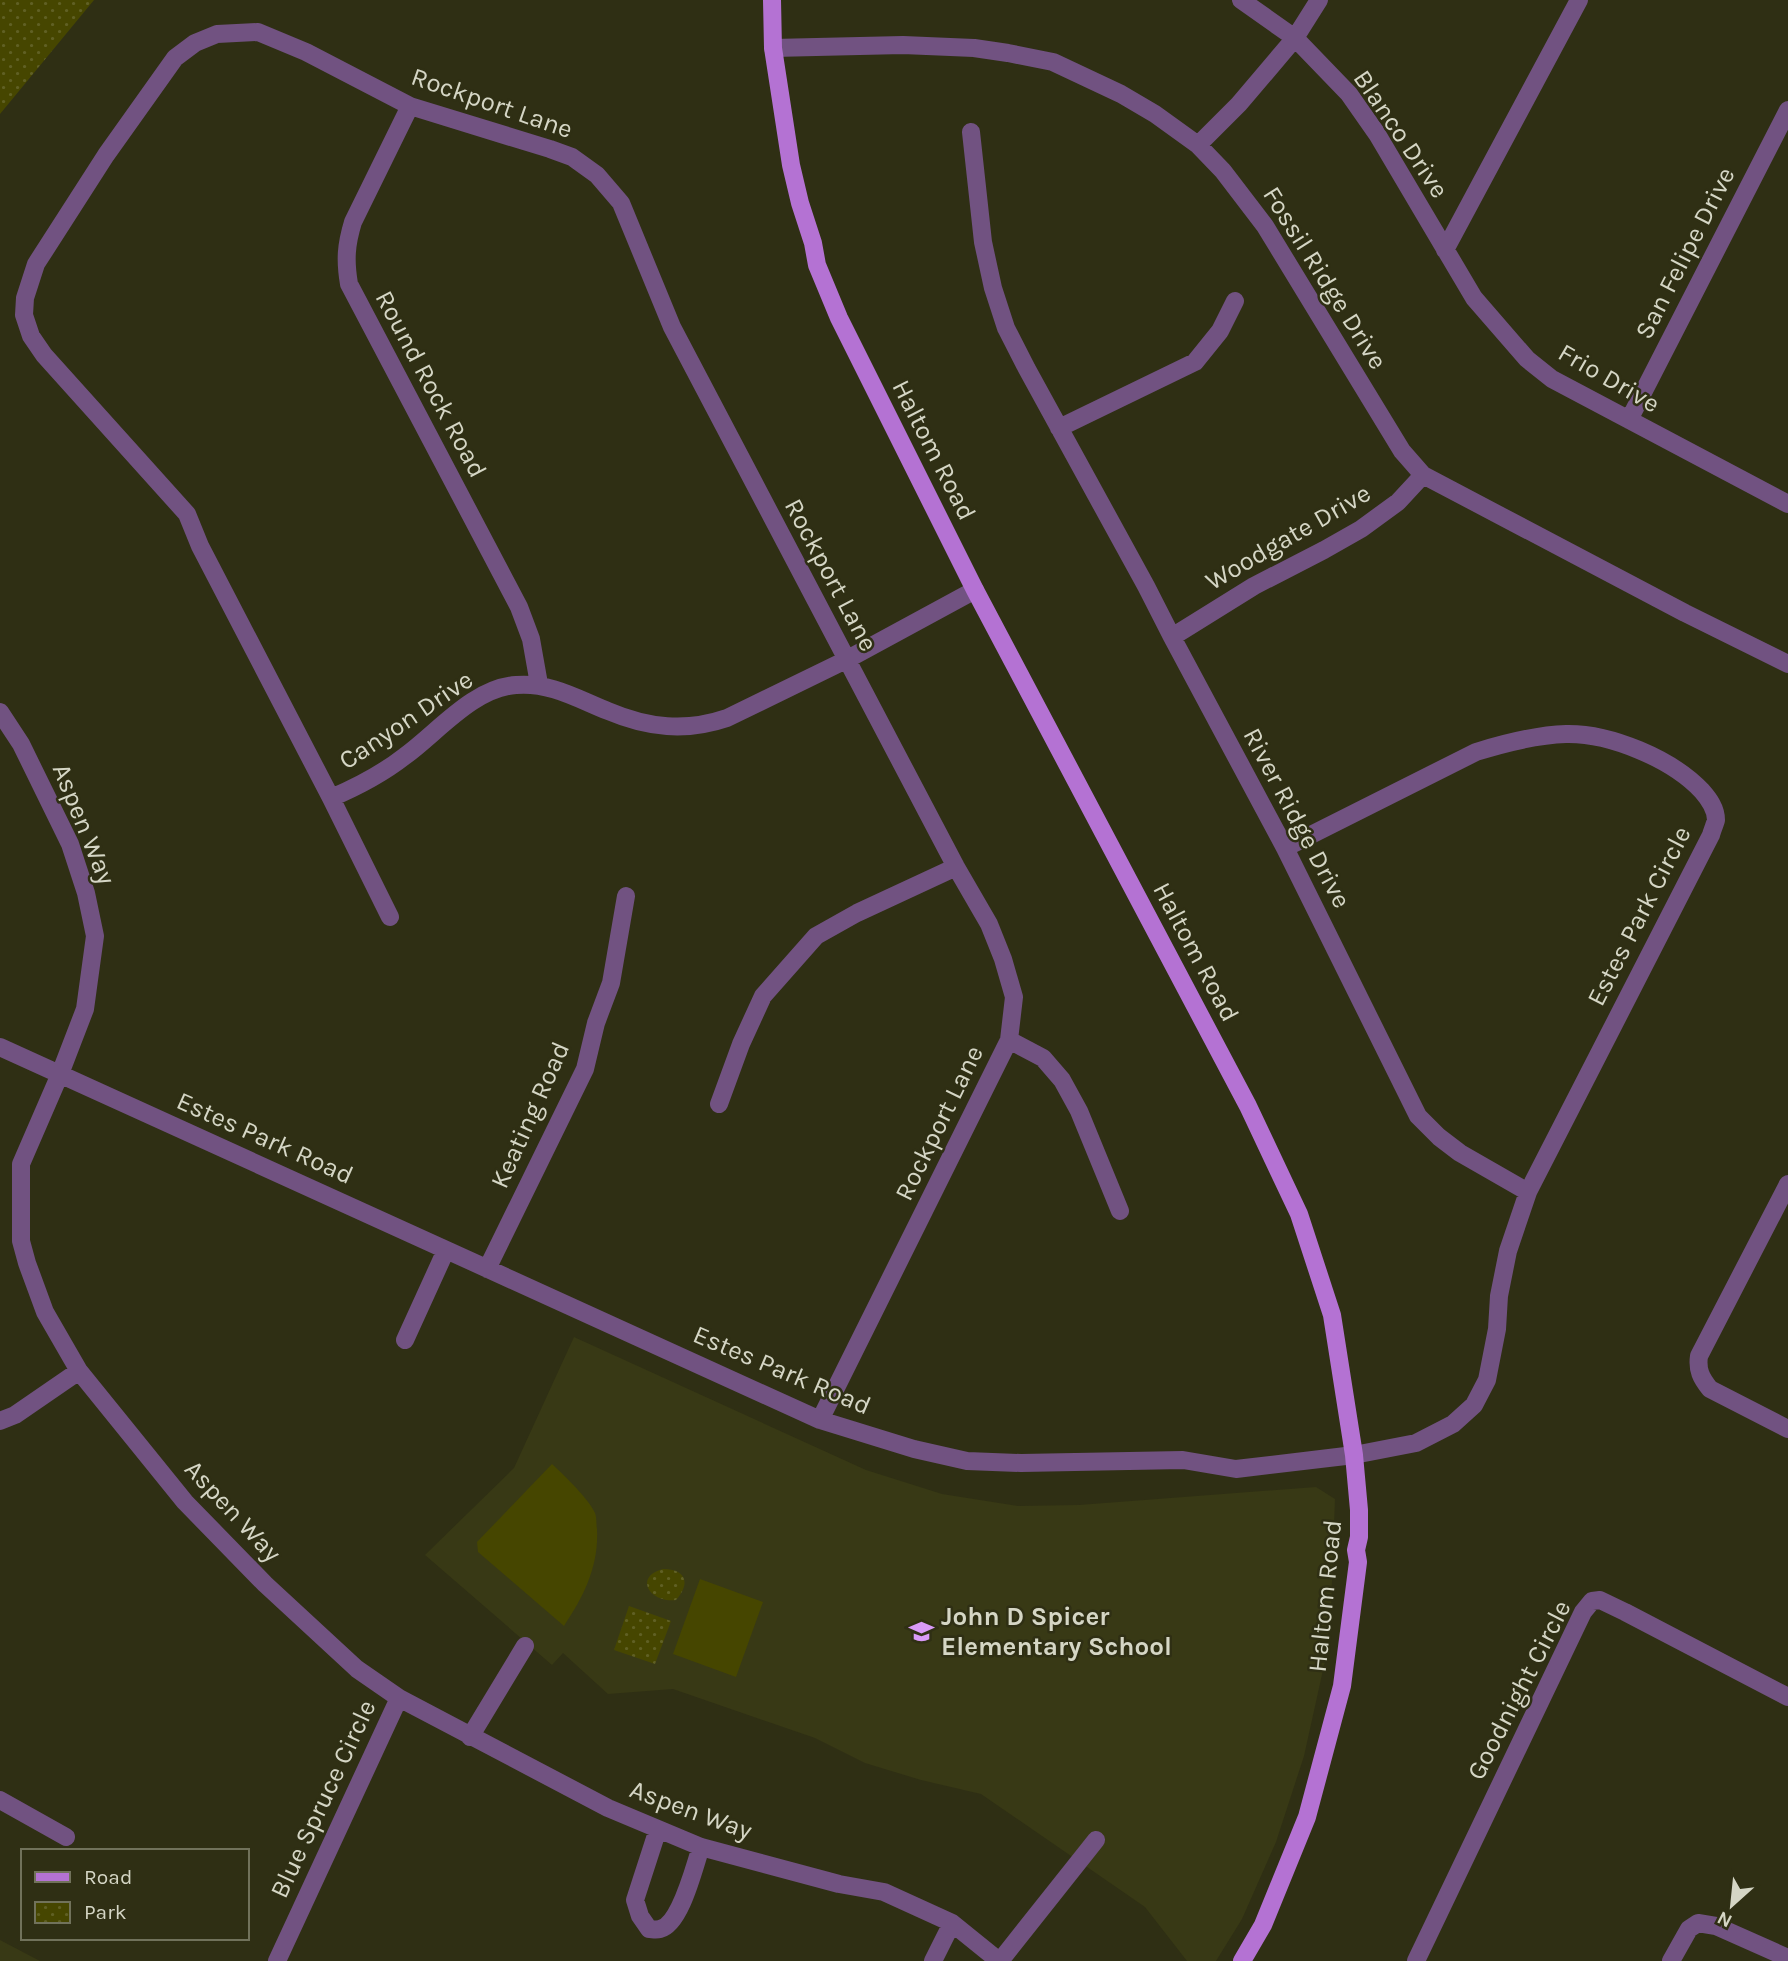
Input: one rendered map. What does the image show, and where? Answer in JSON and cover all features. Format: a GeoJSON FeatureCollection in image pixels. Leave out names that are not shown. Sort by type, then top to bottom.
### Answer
{"type":"FeatureCollection","features":[{"type":"Feature","properties":{"kind":"main road","name":"Haltom Road"},"geometry":{"type":"LineString","coordinates":[[772,0],[773,48],[791,165],[817,265],[839,318],[975,590],[1248,1106],[1298,1214],[1332,1315],[1354,1455],[1359,1510],[1356,1550],[1358,1562],[1342,1686],[1307,1817],[1263,1924],[1241,1961]]}},
{"type":"Feature","properties":{"kind":"street","name":"Blanco Drive"},"geometry":{"type":"LineString","coordinates":[[1241,0],[1295,38],[1349,94],[1377,134],[1445,250]]}},
{"type":"Feature","properties":{"kind":"street"},"geometry":{"type":"LineString","coordinates":[[1198,145],[1239,104],[1295,38],[1319,0]]}},
{"type":"Feature","properties":{"kind":"street"},"geometry":{"type":"LineString","coordinates":[[1445,250],[1579,0]]}},
{"type":"Feature","properties":{"kind":"street","name":"Rockport Lane"},"geometry":{"type":"LineString","coordinates":[[390,918],[200,546],[187,514],[44,355],[31,336],[24,315],[25,298],[36,264],[106,155],[175,58],[195,43],[218,34],[258,32],[306,52],[410,106],[572,157],[597,175],[621,203],[672,327],[846,660],[989,925],[1014,997],[1009,1040],[820,1420]]}},
{"type":"Feature","properties":{"kind":"street","name":"Fossil Ridge Drive"},"geometry":{"type":"LineString","coordinates":[[773,48],[903,45],[974,48],[1008,53],[1053,62],[1121,94],[1155,114],[1198,145],[1223,171],[1265,226],[1402,451],[1423,475],[1788,664]]}},
{"type":"Feature","properties":{"kind":"street","name":"Round Rock Road"},"geometry":{"type":"LineString","coordinates":[[410,106],[353,222],[345,262],[349,284],[519,607],[531,639],[539,684]]}},
{"type":"Feature","properties":{"kind":"street","name":"San Felipe Drive"},"geometry":{"type":"LineString","coordinates":[[1629,420],[1788,110]]}},
{"type":"Feature","properties":{"kind":"street","name":"River Ridge Drive"},"geometry":{"type":"LineString","coordinates":[[971,132],[983,242],[993,288],[1006,328],[1285,848],[1418,1115],[1438,1137],[1460,1153],[1528,1192]]}},
{"type":"Feature","properties":{"kind":"street","name":"Frio Drive"},"geometry":{"type":"LineString","coordinates":[[1445,250],[1474,298],[1527,359],[1552,379],[1788,504]]}},
{"type":"Feature","properties":{"kind":"street"},"geometry":{"type":"LineString","coordinates":[[1059,428],[1195,362],[1220,331],[1235,301]]}},
{"type":"Feature","properties":{"kind":"street","name":"Woodgate Drive"},"geometry":{"type":"LineString","coordinates":[[1172,637],[1254,586],[1361,529],[1398,502],[1423,475]]}},
{"type":"Feature","properties":{"kind":"street","name":"Canyon Drive"},"geometry":{"type":"LineString","coordinates":[[331,798],[363,784],[406,756],[460,710],[486,694],[514,685],[539,684],[582,698],[647,725],[688,727],[709,724],[727,718],[846,660],[975,590]]}},
{"type":"Feature","properties":{"kind":"street","name":"Aspen Way"},"geometry":{"type":"LineString","coordinates":[[0,712],[21,744],[70,844],[86,893],[95,936],[85,1009],[21,1164],[21,1241],[27,1263],[44,1312],[79,1371],[185,1502],[265,1584],[357,1669],[399,1698],[608,1808],[701,1847],[839,1884],[884,1892],[952,1923],[1000,1961]]}},
{"type":"Feature","properties":{"kind":"street","name":"Estes Park Circle"},"geometry":{"type":"LineString","coordinates":[[1285,848],[1476,752],[1537,737],[1568,734],[1625,745],[1670,765],[1692,782],[1711,802],[1716,819],[1711,835],[1528,1192],[1508,1251]]}},
{"type":"Feature","properties":{"kind":"street"},"geometry":{"type":"LineString","coordinates":[[719,1104],[741,1044],[763,996],[816,936],[857,913],[956,867]]}},
{"type":"Feature","properties":{"kind":"street","name":"Keating Road"},"geometry":{"type":"LineString","coordinates":[[487,1269],[585,1069],[596,1023],[611,983],[626,897]]}},
{"type":"Feature","properties":{"kind":"street"},"geometry":{"type":"LineString","coordinates":[[1009,1040],[1043,1058],[1062,1080],[1079,1111],[1120,1211]]}},
{"type":"Feature","properties":{"kind":"street","name":"Estes Park Road"},"geometry":{"type":"LineString","coordinates":[[0,1047],[820,1420],[914,1449],[967,1461],[1183,1461],[1236,1469],[1354,1455],[1416,1443],[1453,1424],[1474,1405],[1487,1380],[1508,1251]]}},
{"type":"Feature","properties":{"kind":"street"},"geometry":{"type":"LineString","coordinates":[[1788,1184],[1699,1356],[1698,1366],[1702,1380],[1710,1389],[1788,1429]]}},
{"type":"Feature","properties":{"kind":"street"},"geometry":{"type":"LineString","coordinates":[[405,1340],[446,1250]]}},
{"type":"Feature","properties":{"kind":"street"},"geometry":{"type":"LineString","coordinates":[[0,1422],[15,1415],[79,1371]]}},
{"type":"Feature","properties":{"kind":"street","name":"Goodnight Circle"},"geometry":{"type":"LineString","coordinates":[[1416,1961],[1583,1612],[1592,1601],[1600,1600],[1626,1612],[1788,1697]]}},
{"type":"Feature","properties":{"kind":"street"},"geometry":{"type":"LineString","coordinates":[[470,1737],[525,1646]]}},
{"type":"Feature","properties":{"kind":"street","name":"Blue Spruce Circle"},"geometry":{"type":"LineString","coordinates":[[277,1961],[399,1698]]}},
{"type":"Feature","properties":{"kind":"street"},"geometry":{"type":"LineString","coordinates":[[0,1800],[66,1837]]}},
{"type":"Feature","properties":{"kind":"street"},"geometry":{"type":"LineString","coordinates":[[658,1829],[635,1900],[640,1916],[649,1929],[661,1929],[671,1922],[679,1909],[701,1847]]}},
{"type":"Feature","properties":{"kind":"street"},"geometry":{"type":"LineString","coordinates":[[1000,1961],[1096,1840]]}},
{"type":"Feature","properties":{"kind":"street"},"geometry":{"type":"LineString","coordinates":[[933,1961],[952,1923]]}},
{"type":"Feature","properties":{"kind":"street"},"geometry":{"type":"LineString","coordinates":[[1671,1961],[1689,1929],[1698,1923],[1716,1926],[1788,1958]]}},
{"type":"Feature","properties":{"kind":"shaded area","name":"John D Spicer Elementary School"},"geometry":{"type":"Polygon","coordinates":[[[574,1337],[866,1470],[942,1494],[1018,1506],[1079,1505],[1316,1487],[1335,1499],[1331,1608],[1325,1661],[1304,1756],[1276,1842],[1242,1919],[1216,1961],[1187,1961],[1145,1907],[981,1794],[865,1763],[815,1738],[673,1689],[608,1694],[563,1653],[552,1665],[425,1555],[514,1468],[574,1337]]]}},
{"type":"Feature","properties":{"kind":"shaded area"},"geometry":{"type":"Polygon","coordinates":[[[0,1940],[40,1961],[0,1961],[0,1940]]]}},
{"type":"Feature","properties":{"kind":"green space"},"geometry":{"type":"Polygon","coordinates":[[[0,0],[94,0],[0,114],[0,0]]]}},
{"type":"Feature","properties":{"kind":"green space"},"geometry":{"type":"Polygon","coordinates":[[[552,1464],[575,1487],[596,1515],[597,1543],[593,1568],[578,1603],[564,1626],[478,1552],[477,1542],[552,1464]]]}},
{"type":"Feature","properties":{"kind":"green space"},"geometry":{"type":"Polygon","coordinates":[[[663,1569],[677,1571],[684,1578],[684,1588],[676,1600],[659,1598],[648,1589],[649,1578],[663,1569]]]}},
{"type":"Feature","properties":{"kind":"green space"},"geometry":{"type":"Polygon","coordinates":[[[700,1579],[763,1602],[736,1677],[673,1654],[700,1579]]]}},
{"type":"Feature","properties":{"kind":"green space"},"geometry":{"type":"Polygon","coordinates":[[[629,1606],[671,1621],[655,1664],[614,1650],[629,1606]]]}},
{"type":"Feature","properties":{"kind":"place","name":"John D Spicer Elementary School"},"geometry":{"type":"Point","coordinates":[921,1631]}}]}
